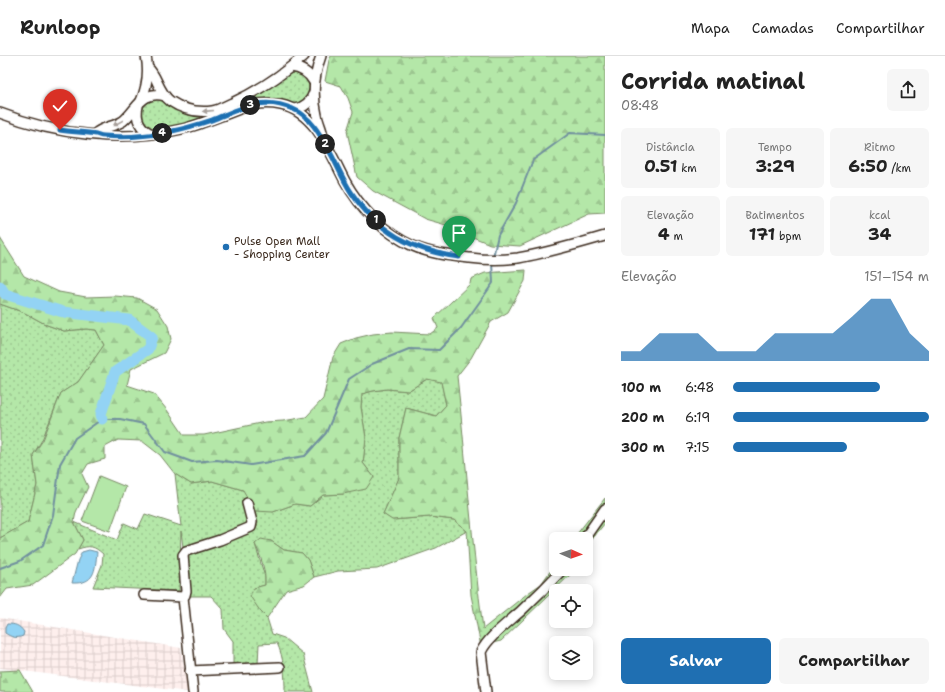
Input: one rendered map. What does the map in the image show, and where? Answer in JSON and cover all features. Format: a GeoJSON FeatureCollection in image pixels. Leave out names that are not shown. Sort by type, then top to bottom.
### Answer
{"type":"FeatureCollection","features":[{"type":"Feature","properties":{"kind":"street"},"geometry":{"type":"LineString","coordinates":[[146,56],[148,68],[145,89],[139,104],[137,115],[139,123],[144,130],[152,134]]}},
{"type":"Feature","properties":{"kind":"street"},"geometry":{"type":"LineString","coordinates":[[148,68],[151,70],[165,96],[176,104],[189,110],[204,111],[218,109],[252,93],[271,82],[304,56]]}},
{"type":"Feature","properties":{"kind":"street"},"geometry":{"type":"LineString","coordinates":[[0,113],[42,126],[103,136],[119,137],[152,134],[196,125],[253,104],[275,104],[294,109],[300,108],[306,105],[311,99],[321,56]]}},
{"type":"Feature","properties":{"kind":"street"},"geometry":{"type":"LineString","coordinates":[[291,67],[299,68],[306,72],[314,87],[315,109],[323,134],[323,139]]}},
{"type":"Feature","properties":{"kind":"street"},"geometry":{"type":"LineString","coordinates":[[95,134],[99,130],[112,127],[123,121],[146,97],[153,95],[165,96]]}},
{"type":"Feature","properties":{"kind":"street"},"geometry":{"type":"LineString","coordinates":[[294,109],[307,120],[323,139],[345,182],[357,200],[371,216],[387,230],[410,244],[426,250],[455,256],[490,259],[517,258],[605,236]]}},
{"type":"Feature","properties":{"kind":"street"},"geometry":{"type":"LineString","coordinates":[[193,692],[183,597],[186,591],[183,555],[186,551],[220,540],[250,527],[252,522],[247,503]]}},
{"type":"Feature","properties":{"kind":"street"},"geometry":{"type":"LineString","coordinates":[[589,532],[605,509]]}},
{"type":"Feature","properties":{"kind":"street"},"geometry":{"type":"LineString","coordinates":[[486,692],[481,652],[483,648],[556,576]]}},
{"type":"Feature","properties":{"kind":"street"},"geometry":{"type":"LineString","coordinates":[[144,595],[183,597]]}},
{"type":"Feature","properties":{"kind":"street"},"geometry":{"type":"LineString","coordinates":[[190,671],[280,667]]}},
{"type":"Feature","properties":{"kind":"shaded area"},"geometry":{"type":"Polygon","coordinates":[[[0,618],[181,648],[188,692],[0,668],[0,618]]]}},
{"type":"Feature","properties":{"kind":"green space"},"geometry":{"type":"Polygon","coordinates":[[[331,56],[605,56],[605,213],[589,214],[520,246],[490,244],[453,227],[425,219],[373,191],[357,177],[347,131],[353,112],[348,98],[341,86],[325,81],[331,56]]]}},
{"type":"Feature","properties":{"kind":"green space"},"geometry":{"type":"Polygon","coordinates":[[[289,74],[299,74],[305,78],[308,83],[309,94],[302,103],[292,105],[258,99],[249,100],[289,74]]]}},
{"type":"Feature","properties":{"kind":"green space"},"geometry":{"type":"Polygon","coordinates":[[[158,99],[187,114],[209,117],[184,124],[156,129],[149,127],[144,123],[141,114],[146,105],[151,101],[158,99]]]}},
{"type":"Feature","properties":{"kind":"green space"},"geometry":{"type":"Polygon","coordinates":[[[0,238],[24,276],[59,292],[86,297],[115,296],[137,298],[157,309],[168,326],[171,339],[164,353],[131,369],[127,385],[154,394],[184,435],[204,435],[265,422],[306,417],[323,399],[333,357],[341,344],[356,338],[373,334],[392,332],[430,334],[438,328],[434,318],[470,284],[471,279],[485,273],[526,270],[525,281],[508,312],[491,322],[471,358],[457,376],[483,629],[541,584],[549,573],[549,576],[569,576],[561,584],[549,584],[549,595],[501,641],[488,644],[482,652],[471,595],[467,531],[454,520],[430,517],[392,520],[383,514],[399,478],[399,438],[406,408],[436,416],[446,405],[441,382],[427,379],[408,391],[387,389],[362,394],[361,407],[366,438],[363,463],[374,477],[366,489],[343,494],[323,495],[310,506],[295,504],[273,512],[255,511],[243,490],[212,481],[191,484],[175,474],[160,455],[142,441],[118,440],[105,447],[105,459],[88,464],[82,474],[88,487],[76,512],[74,522],[83,540],[75,554],[33,585],[7,589],[0,598],[0,538],[28,522],[37,485],[33,455],[43,440],[61,393],[78,382],[104,345],[96,330],[86,329],[64,331],[47,325],[25,313],[0,304],[0,238]]]}},
{"type":"Feature","properties":{"kind":"green space"},"geometry":{"type":"Polygon","coordinates":[[[0,304],[25,313],[47,325],[64,331],[86,329],[96,330],[104,345],[78,382],[61,393],[42,440],[33,455],[37,485],[28,522],[0,538],[0,304]]]}},
{"type":"Feature","properties":{"kind":"green space"},"geometry":{"type":"Polygon","coordinates":[[[427,379],[441,381],[446,405],[436,416],[406,408],[399,438],[399,478],[383,514],[393,520],[430,517],[454,520],[467,531],[436,548],[377,569],[338,571],[314,577],[308,560],[302,553],[284,550],[271,541],[255,544],[265,577],[265,585],[254,588],[260,611],[267,618],[272,634],[284,638],[303,654],[313,692],[285,692],[284,667],[277,643],[259,644],[258,664],[233,664],[233,641],[224,629],[223,609],[211,596],[189,596],[181,531],[179,591],[93,587],[102,565],[103,554],[92,547],[78,549],[83,540],[74,522],[117,540],[124,523],[138,529],[145,514],[181,526],[175,474],[191,484],[212,481],[243,490],[273,512],[295,504],[310,506],[323,495],[343,494],[374,477],[363,463],[366,438],[361,407],[362,394],[387,389],[408,391],[427,379]]]}},
{"type":"Feature","properties":{"kind":"green space"},"geometry":{"type":"Polygon","coordinates":[[[99,476],[126,487],[110,531],[82,521],[99,476]]]}},
{"type":"Feature","properties":{"kind":"green space"},"geometry":{"type":"Polygon","coordinates":[[[605,498],[605,523],[593,538],[593,532],[578,532],[605,498]]]}},
{"type":"Feature","properties":{"kind":"green space"},"geometry":{"type":"Polygon","coordinates":[[[261,539],[271,541],[284,550],[302,553],[308,560],[314,577],[304,585],[286,590],[267,618],[260,611],[250,596],[254,588],[265,585],[263,564],[255,544],[261,539]]]}},
{"type":"Feature","properties":{"kind":"green space"},"geometry":{"type":"Polygon","coordinates":[[[20,670],[33,692],[0,692],[0,671],[20,670]]]}},
{"type":"Feature","properties":{"kind":"water"},"geometry":{"type":"Polygon","coordinates":[[[89,550],[97,552],[92,575],[89,579],[80,583],[72,583],[78,560],[82,552],[89,550]]]}},
{"type":"Feature","properties":{"kind":"water"},"geometry":{"type":"Polygon","coordinates":[[[7,624],[19,626],[24,632],[23,636],[14,637],[5,633],[7,624]]]}},
{"type":"Feature","properties":{"kind":"waterway"},"geometry":{"type":"LineString","coordinates":[[493,257],[498,235],[516,203],[533,160],[570,133],[605,135]]}},
{"type":"Feature","properties":{"kind":"waterway"},"geometry":{"type":"LineString","coordinates":[[0,568],[20,561],[43,545],[53,515],[60,464],[75,438],[102,419],[120,419],[144,424],[165,452],[192,462],[217,460],[251,465],[305,456],[326,433],[349,379],[372,364],[409,349],[439,350],[461,328],[493,283],[492,262]]}},
{"type":"Feature","properties":{"kind":"waterway"},"geometry":{"type":"LineString","coordinates":[[0,286],[5,294],[63,312],[129,320],[152,337],[148,349],[115,372],[101,414],[102,419]]}},
{"type":"Feature","properties":{"kind":"place","name":"Pulse Open Mall - Shopping Center"},"geometry":{"type":"Point","coordinates":[226,247]}},
{"type":"Feature","properties":{"kind":"route"},"geometry":{"type":"LineString","coordinates":[[60,130],[103,136],[135,136],[182,129],[253,104],[281,105],[288,107],[299,112],[312,124],[323,139],[345,182],[357,200],[371,216],[387,230],[415,247],[459,257]]}}]}
